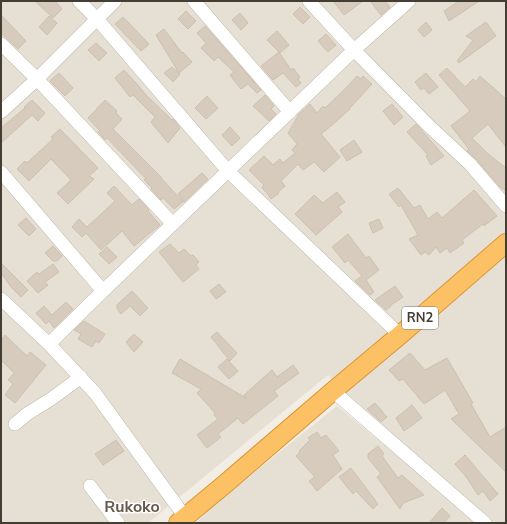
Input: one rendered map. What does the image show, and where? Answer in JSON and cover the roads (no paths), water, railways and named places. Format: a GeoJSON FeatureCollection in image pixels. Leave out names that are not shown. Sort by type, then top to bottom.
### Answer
{"type":"FeatureCollection","features":[{"type":"Feature","properties":{"kind":"highway","name":"RN2"},"geometry":{"type":"LineString","coordinates":[[182,520],[506,243]]}},
{"type":"Feature","properties":{"kind":"street"},"geometry":{"type":"LineString","coordinates":[[79,1],[97,19],[228,171],[400,335]]}},
{"type":"Feature","properties":{"kind":"street"},"geometry":{"type":"LineString","coordinates":[[1,112],[37,79],[116,1]]}},
{"type":"Feature","properties":{"kind":"street"},"geometry":{"type":"LineString","coordinates":[[194,1],[290,112]]}},
{"type":"Feature","properties":{"kind":"street"},"geometry":{"type":"LineString","coordinates":[[309,1],[354,50],[429,126],[470,164],[506,206]]}},
{"type":"Feature","properties":{"kind":"street"},"geometry":{"type":"LineString","coordinates":[[49,344],[354,50],[409,1]]}},
{"type":"Feature","properties":{"kind":"street"},"geometry":{"type":"LineString","coordinates":[[1,44],[37,79],[173,224]]}},
{"type":"Feature","properties":{"kind":"street"},"geometry":{"type":"LineString","coordinates":[[1,172],[103,291]]}},
{"type":"Feature","properties":{"kind":"street"},"geometry":{"type":"LineString","coordinates":[[1,299],[49,344],[95,392],[125,433],[182,520]]}},
{"type":"Feature","properties":{"kind":"street"},"geometry":{"type":"LineString","coordinates":[[15,424],[81,377]]}},
{"type":"Feature","properties":{"kind":"street"},"geometry":{"type":"LineString","coordinates":[[333,391],[484,523]]}},
{"type":"Feature","properties":{"kind":"street"},"geometry":{"type":"LineString","coordinates":[[90,486],[118,523]]}},
{"type":"Feature","properties":{"kind":"district","name":"Rukoko"},"geometry":{"type":"Point","coordinates":[132,507]}}]}
